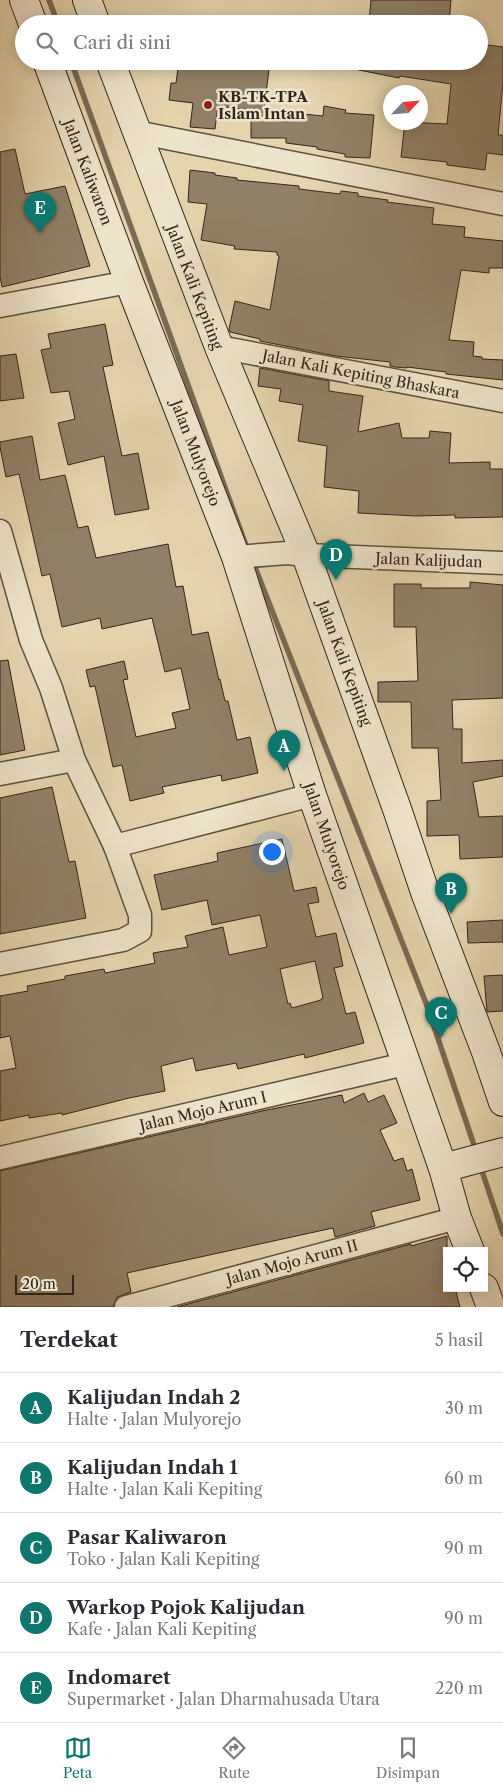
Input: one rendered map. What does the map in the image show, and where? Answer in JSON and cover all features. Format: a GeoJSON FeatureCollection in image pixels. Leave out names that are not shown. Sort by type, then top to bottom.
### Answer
{"type":"FeatureCollection","features":[{"type":"Feature","properties":{"kind":"main road"},"geometry":{"type":"LineString","coordinates":[[24,0],[30,15]]}},
{"type":"Feature","properties":{"kind":"main road"},"geometry":{"type":"LineString","coordinates":[[87,0],[93,15]]}},
{"type":"Feature","properties":{"kind":"main road","name":"Jalan Kaliwaron"},"geometry":{"type":"LineString","coordinates":[[50,70],[130,282]]}},
{"type":"Feature","properties":{"kind":"main road","name":"Jalan Kali Kepiting"},"geometry":{"type":"LineString","coordinates":[[113,70],[296,554],[398,809],[426,895],[494,1052],[503,1102]]}},
{"type":"Feature","properties":{"kind":"main road","name":"Jalan Mulyorejo"},"geometry":{"type":"LineString","coordinates":[[130,282],[239,556],[312,795],[468,1247]]}},
{"type":"Feature","properties":{"kind":"main road"},"geometry":{"type":"LineString","coordinates":[[442,1168],[502,1152]]}},
{"type":"Feature","properties":{"kind":"main road"},"geometry":{"type":"LineString","coordinates":[[485,1292],[491,1307]]}},
{"type":"Feature","properties":{"kind":"street"},"geometry":{"type":"LineString","coordinates":[[136,132],[503,204]]}},
{"type":"Feature","properties":{"kind":"street"},"geometry":{"type":"LineString","coordinates":[[0,306],[130,282]]}},
{"type":"Feature","properties":{"kind":"street","name":"Jalan Kali Kepiting Bhaskara"},"geometry":{"type":"LineString","coordinates":[[219,347],[503,401]]}},
{"type":"Feature","properties":{"kind":"street"},"geometry":{"type":"LineString","coordinates":[[0,531],[31,640],[51,688],[74,760],[115,846],[140,915],[140,931],[124,940],[0,964]]}},
{"type":"Feature","properties":{"kind":"street","name":"Jalan Kalijudan"},"geometry":{"type":"LineString","coordinates":[[239,556],[296,554],[503,563]]}},
{"type":"Feature","properties":{"kind":"street"},"geometry":{"type":"LineString","coordinates":[[0,774],[74,760]]}},
{"type":"Feature","properties":{"kind":"street"},"geometry":{"type":"LineString","coordinates":[[115,846],[312,795]]}},
{"type":"Feature","properties":{"kind":"street","name":"Jalan Mojo Arum I"},"geometry":{"type":"LineString","coordinates":[[0,1158],[405,1064]]}},
{"type":"Feature","properties":{"kind":"street","name":"Jalan Mojo Arum II"},"geometry":{"type":"LineString","coordinates":[[126,1307],[457,1218]]}},
{"type":"Feature","properties":{"kind":"building"},"geometry":{"type":"Polygon","coordinates":[[[371,0],[451,0],[450,15],[370,15],[371,0]]]}},
{"type":"Feature","properties":{"kind":"building"},"geometry":{"type":"Polygon","coordinates":[[[488,45],[503,47],[503,82],[498,135],[503,135],[503,155],[487,153],[485,170],[447,165],[447,162],[401,157],[404,130],[428,130],[428,123],[447,124],[451,84],[400,76],[399,78],[359,70],[488,70],[488,45]]]}},
{"type":"Feature","properties":{"kind":"building"},"geometry":{"type":"Polygon","coordinates":[[[178,70],[269,70],[264,110],[323,116],[324,106],[346,110],[345,113],[374,115],[370,158],[345,157],[345,154],[317,149],[317,147],[286,143],[286,138],[251,138],[251,110],[218,106],[215,129],[190,127],[193,103],[169,100],[171,83],[176,83],[178,70]]]}},
{"type":"Feature","properties":{"kind":"building"},"geometry":{"type":"Polygon","coordinates":[[[15,149],[25,194],[65,186],[90,266],[2,287],[0,277],[0,152],[15,149]]]}},
{"type":"Feature","properties":{"kind":"building"},"geometry":{"type":"Polygon","coordinates":[[[190,170],[215,173],[215,175],[237,178],[237,180],[299,186],[299,189],[340,194],[341,191],[358,193],[358,196],[388,200],[387,202],[434,208],[432,224],[465,227],[464,237],[503,241],[503,268],[489,268],[489,273],[461,270],[449,340],[474,342],[473,356],[482,357],[482,359],[503,360],[503,380],[395,367],[390,366],[390,362],[336,356],[260,341],[260,339],[230,332],[235,301],[270,310],[279,256],[277,252],[234,249],[235,246],[201,240],[207,204],[188,202],[190,170]]]}},
{"type":"Feature","properties":{"kind":"building"},"geometry":{"type":"Polygon","coordinates":[[[105,324],[113,365],[103,367],[122,456],[138,453],[149,509],[115,515],[104,456],[68,465],[58,423],[75,419],[69,391],[51,393],[41,350],[51,348],[48,334],[105,324]]]}},
{"type":"Feature","properties":{"kind":"building"},"geometry":{"type":"Polygon","coordinates":[[[16,354],[24,398],[0,401],[0,356],[16,354]]]}},
{"type":"Feature","properties":{"kind":"building"},"geometry":{"type":"Polygon","coordinates":[[[260,368],[329,381],[329,391],[363,396],[358,432],[399,423],[402,438],[429,438],[430,431],[451,433],[449,463],[490,462],[490,469],[503,469],[503,517],[455,518],[455,515],[416,516],[358,513],[359,491],[324,487],[327,446],[298,441],[303,405],[279,401],[281,389],[258,386],[260,368]]]}},
{"type":"Feature","properties":{"kind":"building"},"geometry":{"type":"Polygon","coordinates":[[[32,436],[40,480],[65,475],[78,528],[88,526],[96,558],[168,544],[176,587],[183,586],[192,635],[208,632],[219,680],[225,701],[228,701],[237,740],[250,737],[258,773],[222,781],[221,775],[162,787],[164,793],[130,801],[122,765],[113,767],[95,686],[90,687],[86,670],[124,661],[128,679],[123,680],[136,737],[176,728],[172,713],[190,709],[181,668],[165,672],[152,618],[102,629],[100,618],[62,627],[50,574],[42,576],[19,474],[6,477],[0,447],[0,442],[32,436]]]}},
{"type":"Feature","properties":{"kind":"building"},"geometry":{"type":"Polygon","coordinates":[[[470,582],[503,585],[503,698],[452,700],[453,729],[462,729],[462,763],[503,760],[503,776],[473,782],[479,817],[503,816],[503,857],[460,859],[459,835],[427,836],[427,801],[441,800],[438,748],[412,748],[411,702],[378,702],[378,682],[418,681],[416,627],[394,627],[394,584],[421,584],[421,588],[470,588],[470,582]]]}},
{"type":"Feature","properties":{"kind":"building"},"geometry":{"type":"Polygon","coordinates":[[[8,660],[25,750],[0,755],[0,661],[8,660]]]}},
{"type":"Feature","properties":{"kind":"building"},"geometry":{"type":"Polygon","coordinates":[[[52,787],[69,862],[75,861],[86,918],[0,934],[0,798],[52,787]]]}},
{"type":"Feature","properties":{"kind":"building"},"geometry":{"type":"Polygon","coordinates":[[[282,839],[294,891],[316,887],[319,902],[308,904],[316,937],[336,933],[343,966],[334,968],[346,1014],[355,1012],[364,1043],[305,1058],[304,1054],[238,1069],[236,1063],[196,1071],[193,1058],[161,1066],[165,1091],[62,1115],[62,1113],[29,1118],[29,1115],[0,1121],[0,1071],[16,1068],[10,1036],[0,1038],[0,996],[28,991],[27,986],[65,979],[65,976],[104,969],[105,973],[155,963],[153,953],[188,947],[185,936],[223,927],[229,955],[267,947],[260,915],[212,925],[207,900],[162,910],[154,875],[218,861],[217,853],[282,839]],[[315,961],[280,969],[288,1004],[290,1003],[292,1008],[323,998],[315,961]]]}},
{"type":"Feature","properties":{"kind":"building"},"geometry":{"type":"Polygon","coordinates":[[[503,920],[503,942],[468,943],[467,922],[503,920]]]}},
{"type":"Feature","properties":{"kind":"building"},"geometry":{"type":"Polygon","coordinates":[[[503,975],[503,1011],[487,1012],[484,976],[503,975]]]}},
{"type":"Feature","properties":{"kind":"building"},"geometry":{"type":"Polygon","coordinates":[[[364,1093],[368,1102],[384,1095],[397,1123],[380,1130],[394,1161],[403,1158],[407,1171],[412,1169],[420,1200],[371,1212],[375,1226],[335,1237],[333,1228],[127,1273],[131,1292],[117,1297],[113,1307],[0,1307],[0,1171],[262,1111],[342,1095],[344,1103],[364,1093]]]}},
{"type":"Feature","properties":{"kind":"building"},"geometry":{"type":"Polygon","coordinates":[[[447,1236],[447,1247],[443,1247],[443,1292],[456,1292],[460,1307],[177,1307],[411,1244],[411,1246],[447,1236]]]}},
{"type":"Feature","properties":{"kind":"waterway"},"geometry":{"type":"LineString","coordinates":[[49,0],[55,15]]}},
{"type":"Feature","properties":{"kind":"waterway"},"geometry":{"type":"LineString","coordinates":[[74,70],[248,551]]}},
{"type":"Feature","properties":{"kind":"waterway"},"geometry":{"type":"LineString","coordinates":[[253,562],[426,1003],[476,1151]]}},
{"type":"Feature","properties":{"kind":"waterway"},"geometry":{"type":"LineString","coordinates":[[480,1165],[503,1234]]}},
{"type":"Feature","properties":{"kind":"place","name":"KB-TK-TPA Islam Intan"},"geometry":{"type":"Point","coordinates":[208,105]}},
{"type":"Feature","properties":{"kind":"place","name":"Indomaret"},"geometry":{"type":"Point","coordinates":[40,233]}},
{"type":"Feature","properties":{"kind":"place","name":"Warkop Pojok Kalijudan"},"geometry":{"type":"Point","coordinates":[336,580]}},
{"type":"Feature","properties":{"kind":"place","name":"Kalijudan Indah 2"},"geometry":{"type":"Point","coordinates":[284,771]}},
{"type":"Feature","properties":{"kind":"place","name":"Kalijudan Indah 1"},"geometry":{"type":"Point","coordinates":[451,914]}},
{"type":"Feature","properties":{"kind":"place","name":"Pasar Kaliwaron"},"geometry":{"type":"Point","coordinates":[441,1038]}}]}
